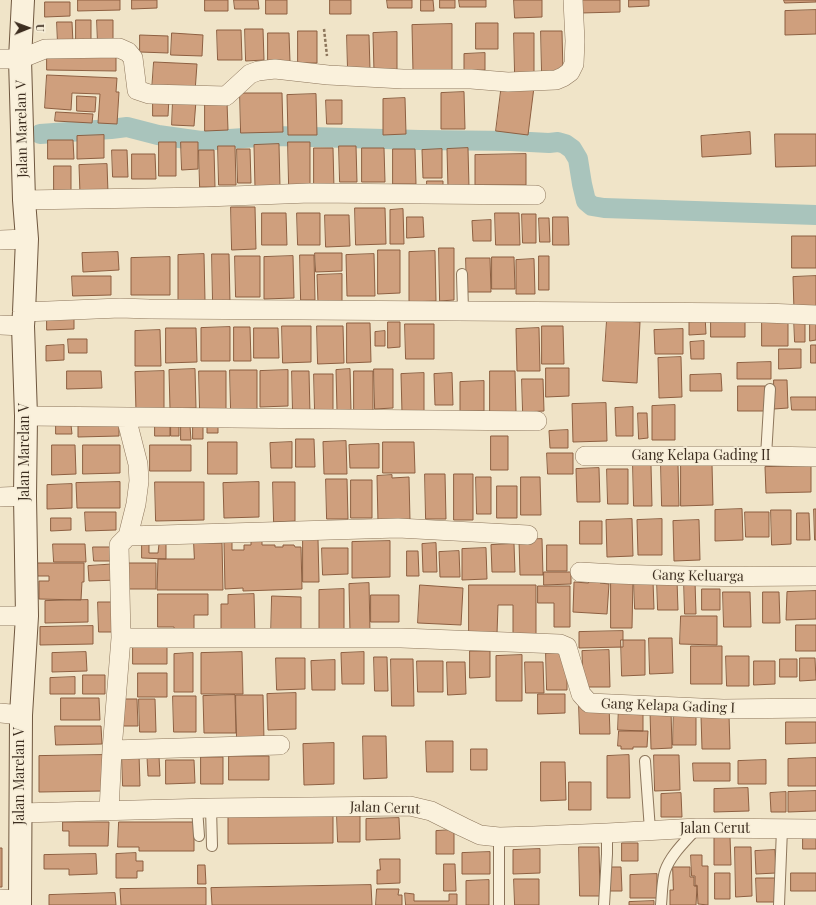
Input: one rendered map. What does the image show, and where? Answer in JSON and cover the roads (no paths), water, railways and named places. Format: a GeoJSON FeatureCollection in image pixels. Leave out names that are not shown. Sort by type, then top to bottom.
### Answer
{"type":"FeatureCollection","features":[{"type":"Feature","properties":{"kind":"street","name":"Jalan Marelan V"},"geometry":{"type":"LineString","coordinates":[[13,901],[20,813],[10,714],[27,616],[24,319],[27,239],[10,59],[23,0]]}},
{"type":"Feature","properties":{"kind":"street"},"geometry":{"type":"LineString","coordinates":[[10,59],[45,49],[119,48],[128,52],[133,58],[137,90],[149,94],[226,96],[250,74],[275,69],[328,75],[403,79],[471,79],[508,82],[556,80],[570,72],[574,64],[575,41],[573,0]]}},
{"type":"Feature","properties":{"kind":"street"},"geometry":{"type":"LineString","coordinates":[[24,200],[206,197],[310,193],[536,195]]}},
{"type":"Feature","properties":{"kind":"street"},"geometry":{"type":"LineString","coordinates":[[0,240],[27,239]]}},
{"type":"Feature","properties":{"kind":"street"},"geometry":{"type":"LineString","coordinates":[[0,325],[24,319],[120,308],[149,310],[765,313],[816,315]]}},
{"type":"Feature","properties":{"kind":"street"},"geometry":{"type":"LineString","coordinates":[[26,416],[537,421]]}},
{"type":"Feature","properties":{"kind":"street"},"geometry":{"type":"LineString","coordinates":[[109,811],[112,750],[121,638],[119,546],[128,536],[136,504],[139,481],[138,464],[126,417]]}},
{"type":"Feature","properties":{"kind":"street","name":"Gang Kelapa Gading II"},"geometry":{"type":"LineString","coordinates":[[585,456],[816,457]]}},
{"type":"Feature","properties":{"kind":"street"},"geometry":{"type":"LineString","coordinates":[[0,497],[25,496]]}},
{"type":"Feature","properties":{"kind":"street"},"geometry":{"type":"LineString","coordinates":[[128,536],[398,528],[528,535]]}},
{"type":"Feature","properties":{"kind":"street","name":"Gang Keluarga"},"geometry":{"type":"LineString","coordinates":[[580,572],[633,575],[759,577],[816,576]]}},
{"type":"Feature","properties":{"kind":"street"},"geometry":{"type":"LineString","coordinates":[[0,616],[27,616]]}},
{"type":"Feature","properties":{"kind":"street","name":"Gang Kelapa Gading I"},"geometry":{"type":"LineString","coordinates":[[121,638],[401,638],[560,644],[567,647],[581,694],[589,702],[723,709],[816,708]]}},
{"type":"Feature","properties":{"kind":"street"},"geometry":{"type":"LineString","coordinates":[[112,750],[280,745]]}},
{"type":"Feature","properties":{"kind":"street","name":"Jalan Cerut"},"geometry":{"type":"LineString","coordinates":[[20,813],[204,808],[410,806],[431,811],[480,835],[498,837],[697,828],[816,829]]}},
{"type":"Feature","properties":{"kind":"lane"},"geometry":{"type":"LineString","coordinates":[[462,274],[463,312]]}},
{"type":"Feature","properties":{"kind":"lane"},"geometry":{"type":"LineString","coordinates":[[766,456],[770,389]]}},
{"type":"Feature","properties":{"kind":"lane"},"geometry":{"type":"LineString","coordinates":[[645,761],[650,830]]}},
{"type":"Feature","properties":{"kind":"lane"},"geometry":{"type":"LineString","coordinates":[[199,836],[204,808]]}},
{"type":"Feature","properties":{"kind":"lane"},"geometry":{"type":"LineString","coordinates":[[204,808],[212,846]]}},
{"type":"Feature","properties":{"kind":"lane"},"geometry":{"type":"LineString","coordinates":[[661,905],[665,872],[670,860],[697,828]]}},
{"type":"Feature","properties":{"kind":"lane"},"geometry":{"type":"LineString","coordinates":[[779,905],[782,829]]}},
{"type":"Feature","properties":{"kind":"lane"},"geometry":{"type":"LineString","coordinates":[[604,905],[607,833]]}},
{"type":"Feature","properties":{"kind":"lane"},"geometry":{"type":"LineString","coordinates":[[498,837],[499,905]]}},
{"type":"Feature","properties":{"kind":"waterway"},"geometry":{"type":"LineString","coordinates":[[40,134],[127,127],[158,135],[201,141],[275,136],[558,142],[565,144],[572,149],[578,159],[586,201],[592,206],[604,208],[816,215]]}}]}
